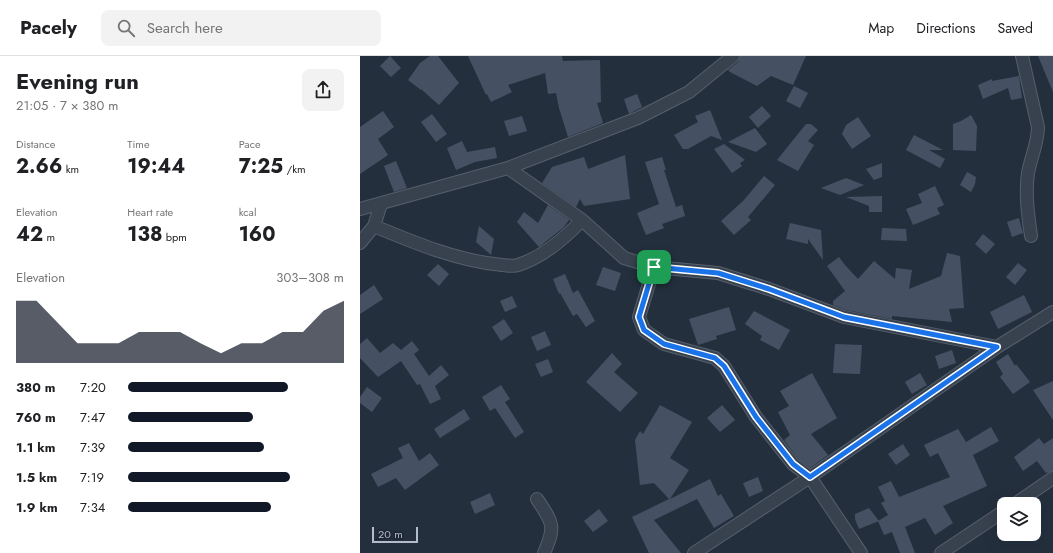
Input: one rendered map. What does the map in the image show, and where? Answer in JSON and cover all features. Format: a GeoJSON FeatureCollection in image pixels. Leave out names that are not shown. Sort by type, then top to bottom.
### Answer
{"type":"FeatureCollection","features":[{"type":"Feature","properties":{"kind":"street"},"geometry":{"type":"LineString","coordinates":[[360,209],[508,168],[638,118],[689,92],[733,56]]}},
{"type":"Feature","properties":{"kind":"street"},"geometry":{"type":"LineString","coordinates":[[1022,56],[1038,127],[1038,135],[1028,173],[1026,199],[1031,236]]}},
{"type":"Feature","properties":{"kind":"street"},"geometry":{"type":"LineString","coordinates":[[508,168],[582,220],[624,258],[654,267],[718,273],[769,289],[844,317],[997,347]]}},
{"type":"Feature","properties":{"kind":"street"},"geometry":{"type":"LineString","coordinates":[[360,243],[374,226],[381,204]]}},
{"type":"Feature","properties":{"kind":"street"},"geometry":{"type":"LineString","coordinates":[[374,226],[425,247],[486,264],[516,266],[542,255],[572,231],[582,220]]}},
{"type":"Feature","properties":{"kind":"street"},"geometry":{"type":"LineString","coordinates":[[654,267],[639,317],[644,330],[664,344],[715,358],[724,366],[756,417],[793,464],[810,477],[861,553]]}},
{"type":"Feature","properties":{"kind":"street"},"geometry":{"type":"LineString","coordinates":[[694,553],[810,477],[997,347],[1053,312]]}},
{"type":"Feature","properties":{"kind":"street"},"geometry":{"type":"LineString","coordinates":[[1024,497],[1053,478]]}},
{"type":"Feature","properties":{"kind":"street"},"geometry":{"type":"LineString","coordinates":[[537,499],[548,515],[553,528],[544,553]]}},
{"type":"Feature","properties":{"kind":"street"},"geometry":{"type":"LineString","coordinates":[[941,553],[997,516]]}},
{"type":"Feature","properties":{"kind":"building"},"geometry":{"type":"Polygon","coordinates":[[[390,56],[401,68],[391,77],[380,66],[390,56]]]}},
{"type":"Feature","properties":{"kind":"building"},"geometry":{"type":"Polygon","coordinates":[[[430,56],[438,56],[459,83],[439,105],[408,80],[420,63],[430,56]]]}},
{"type":"Feature","properties":{"kind":"building"},"geometry":{"type":"Polygon","coordinates":[[[468,56],[562,56],[563,61],[600,60],[601,102],[597,103],[603,123],[568,137],[556,93],[548,94],[545,73],[508,85],[512,92],[491,102],[487,94],[486,95],[468,56]]]}},
{"type":"Feature","properties":{"kind":"building"},"geometry":{"type":"Polygon","coordinates":[[[740,56],[806,56],[793,85],[771,76],[757,86],[728,70],[738,62],[740,56]]]}},
{"type":"Feature","properties":{"kind":"building"},"geometry":{"type":"Polygon","coordinates":[[[1038,56],[1053,56],[1053,92],[1038,56]]]}},
{"type":"Feature","properties":{"kind":"building"},"geometry":{"type":"Polygon","coordinates":[[[1019,76],[1022,98],[1011,100],[1008,88],[983,99],[978,85],[992,79],[992,81],[1019,76]]]}},
{"type":"Feature","properties":{"kind":"building"},"geometry":{"type":"Polygon","coordinates":[[[794,86],[808,93],[800,108],[786,101],[794,86]]]}},
{"type":"Feature","properties":{"kind":"building"},"geometry":{"type":"Polygon","coordinates":[[[637,94],[642,107],[629,114],[624,99],[637,94]]]}},
{"type":"Feature","properties":{"kind":"building"},"geometry":{"type":"Polygon","coordinates":[[[762,106],[771,116],[758,128],[749,117],[762,106]]]}},
{"type":"Feature","properties":{"kind":"building"},"geometry":{"type":"Polygon","coordinates":[[[710,110],[722,140],[711,136],[688,149],[683,149],[674,135],[698,122],[695,116],[710,110]]]}},
{"type":"Feature","properties":{"kind":"building"},"geometry":{"type":"Polygon","coordinates":[[[383,111],[394,127],[378,139],[388,155],[360,174],[360,127],[383,111]]]}},
{"type":"Feature","properties":{"kind":"building"},"geometry":{"type":"Polygon","coordinates":[[[432,114],[447,134],[436,142],[421,122],[432,114]]]}},
{"type":"Feature","properties":{"kind":"building"},"geometry":{"type":"Polygon","coordinates":[[[971,115],[977,126],[976,151],[953,150],[953,124],[971,115]]]}},
{"type":"Feature","properties":{"kind":"building"},"geometry":{"type":"Polygon","coordinates":[[[522,116],[527,131],[509,136],[504,121],[522,116]]]}},
{"type":"Feature","properties":{"kind":"building"},"geometry":{"type":"Polygon","coordinates":[[[858,117],[871,136],[852,149],[842,134],[846,125],[858,117]]]}},
{"type":"Feature","properties":{"kind":"building"},"geometry":{"type":"Polygon","coordinates":[[[806,124],[811,124],[818,130],[808,141],[814,145],[798,171],[777,160],[806,124]]]}},
{"type":"Feature","properties":{"kind":"building"},"geometry":{"type":"Polygon","coordinates":[[[755,128],[767,144],[756,152],[728,142],[755,128]]]}},
{"type":"Feature","properties":{"kind":"building"},"geometry":{"type":"Polygon","coordinates":[[[914,135],[943,150],[929,150],[945,159],[940,168],[906,150],[914,135]]]}},
{"type":"Feature","properties":{"kind":"building"},"geometry":{"type":"Polygon","coordinates":[[[462,141],[467,152],[495,147],[497,158],[475,162],[456,170],[447,148],[462,141]]]}},
{"type":"Feature","properties":{"kind":"building"},"geometry":{"type":"Polygon","coordinates":[[[724,144],[745,160],[740,163],[742,166],[732,173],[714,149],[724,144]]]}},
{"type":"Feature","properties":{"kind":"building"},"geometry":{"type":"Polygon","coordinates":[[[625,155],[630,199],[584,206],[580,199],[576,207],[542,183],[552,167],[584,157],[588,169],[625,155]]]}},
{"type":"Feature","properties":{"kind":"building"},"geometry":{"type":"Polygon","coordinates":[[[662,157],[666,170],[664,170],[676,207],[682,205],[685,216],[662,224],[664,228],[646,235],[637,213],[659,204],[645,162],[662,157]]]}},
{"type":"Feature","properties":{"kind":"building"},"geometry":{"type":"Polygon","coordinates":[[[396,161],[407,188],[394,192],[384,166],[396,161]]]}},
{"type":"Feature","properties":{"kind":"building"},"geometry":{"type":"Polygon","coordinates":[[[882,163],[882,177],[874,180],[866,169],[882,163]]]}},
{"type":"Feature","properties":{"kind":"building"},"geometry":{"type":"Polygon","coordinates":[[[967,172],[976,177],[975,184],[971,192],[960,185],[967,172]]]}},
{"type":"Feature","properties":{"kind":"building"},"geometry":{"type":"Polygon","coordinates":[[[764,176],[775,185],[748,217],[751,220],[734,235],[721,221],[744,200],[764,176]]]}},
{"type":"Feature","properties":{"kind":"building"},"geometry":{"type":"Polygon","coordinates":[[[846,178],[864,185],[840,195],[821,188],[846,178]]]}},
{"type":"Feature","properties":{"kind":"building"},"geometry":{"type":"Polygon","coordinates":[[[935,186],[944,205],[937,208],[940,214],[913,225],[906,209],[922,203],[918,194],[935,186]]]}},
{"type":"Feature","properties":{"kind":"building"},"geometry":{"type":"Polygon","coordinates":[[[882,196],[882,212],[869,212],[869,206],[846,197],[882,196]]]}},
{"type":"Feature","properties":{"kind":"building"},"geometry":{"type":"Polygon","coordinates":[[[548,205],[569,220],[563,228],[539,247],[517,222],[524,212],[538,223],[548,205]]]}},
{"type":"Feature","properties":{"kind":"building"},"geometry":{"type":"Polygon","coordinates":[[[1019,218],[1023,233],[1012,237],[1007,222],[1019,218]]]}},
{"type":"Feature","properties":{"kind":"building"},"geometry":{"type":"Polygon","coordinates":[[[790,223],[821,230],[823,260],[808,239],[808,244],[786,239],[790,223]]]}},
{"type":"Feature","properties":{"kind":"building"},"geometry":{"type":"Polygon","coordinates":[[[479,226],[494,239],[491,255],[476,242],[479,226]]]}},
{"type":"Feature","properties":{"kind":"building"},"geometry":{"type":"Polygon","coordinates":[[[882,228],[906,229],[907,241],[881,240],[882,228]]]}},
{"type":"Feature","properties":{"kind":"building"},"geometry":{"type":"Polygon","coordinates":[[[983,234],[995,244],[986,254],[975,244],[983,234]]]}},
{"type":"Feature","properties":{"kind":"building"},"geometry":{"type":"Polygon","coordinates":[[[947,253],[960,256],[964,308],[949,309],[952,322],[892,316],[892,319],[846,310],[833,305],[833,301],[845,291],[827,266],[839,257],[858,279],[874,261],[895,279],[896,268],[912,270],[909,289],[941,276],[947,253]]]}},
{"type":"Feature","properties":{"kind":"building"},"geometry":{"type":"Polygon","coordinates":[[[1018,263],[1027,270],[1015,285],[1006,277],[1018,263]]]}},
{"type":"Feature","properties":{"kind":"building"},"geometry":{"type":"Polygon","coordinates":[[[438,264],[449,274],[439,286],[427,275],[438,264]]]}},
{"type":"Feature","properties":{"kind":"building"},"geometry":{"type":"Polygon","coordinates":[[[603,267],[621,273],[615,291],[596,285],[603,267]]]}},
{"type":"Feature","properties":{"kind":"building"},"geometry":{"type":"Polygon","coordinates":[[[565,274],[573,293],[578,290],[595,321],[586,327],[577,314],[573,316],[560,293],[559,294],[553,279],[565,274]]]}},
{"type":"Feature","properties":{"kind":"building"},"geometry":{"type":"Polygon","coordinates":[[[374,285],[383,299],[360,314],[360,295],[374,285]]]}},
{"type":"Feature","properties":{"kind":"building"},"geometry":{"type":"Polygon","coordinates":[[[1024,295],[1032,312],[998,329],[990,312],[1024,295]]]}},
{"type":"Feature","properties":{"kind":"building"},"geometry":{"type":"Polygon","coordinates":[[[512,296],[517,307],[505,312],[500,301],[512,296]]]}},
{"type":"Feature","properties":{"kind":"building"},"geometry":{"type":"Polygon","coordinates":[[[729,307],[736,330],[716,336],[717,339],[698,345],[689,319],[729,307]]]}},
{"type":"Feature","properties":{"kind":"building"},"geometry":{"type":"Polygon","coordinates":[[[754,311],[790,330],[779,350],[760,340],[762,336],[745,324],[754,311]]]}},
{"type":"Feature","properties":{"kind":"building"},"geometry":{"type":"Polygon","coordinates":[[[504,319],[513,333],[501,341],[492,327],[504,319]]]}},
{"type":"Feature","properties":{"kind":"building"},"geometry":{"type":"Polygon","coordinates":[[[545,331],[551,345],[537,351],[531,337],[545,331]]]}},
{"type":"Feature","properties":{"kind":"building"},"geometry":{"type":"Polygon","coordinates":[[[367,338],[380,353],[393,343],[401,350],[412,341],[419,350],[414,354],[429,376],[441,365],[449,375],[435,386],[441,399],[430,404],[420,384],[417,385],[401,361],[378,377],[360,358],[360,344],[367,338]]]}},
{"type":"Feature","properties":{"kind":"building"},"geometry":{"type":"Polygon","coordinates":[[[835,344],[862,345],[860,374],[833,373],[835,344]]]}},
{"type":"Feature","properties":{"kind":"building"},"geometry":{"type":"Polygon","coordinates":[[[952,350],[956,363],[939,369],[935,356],[952,350]]]}},
{"type":"Feature","properties":{"kind":"building"},"geometry":{"type":"Polygon","coordinates":[[[612,353],[622,364],[614,372],[638,393],[620,412],[586,382],[612,353]]]}},
{"type":"Feature","properties":{"kind":"building"},"geometry":{"type":"Polygon","coordinates":[[[1008,354],[1015,366],[1016,364],[1030,382],[1013,394],[1000,377],[1003,374],[996,362],[1008,354]]]}},
{"type":"Feature","properties":{"kind":"building"},"geometry":{"type":"Polygon","coordinates":[[[548,359],[553,372],[541,377],[535,364],[548,359]]]}},
{"type":"Feature","properties":{"kind":"building"},"geometry":{"type":"Polygon","coordinates":[[[812,373],[837,418],[811,434],[828,455],[810,468],[798,459],[784,440],[790,435],[778,412],[789,406],[780,391],[812,373]]]}},
{"type":"Feature","properties":{"kind":"building"},"geometry":{"type":"Polygon","coordinates":[[[920,373],[927,385],[912,394],[905,382],[920,373]]]}},
{"type":"Feature","properties":{"kind":"building"},"geometry":{"type":"Polygon","coordinates":[[[1053,381],[1053,420],[1033,390],[1053,381]]]}},
{"type":"Feature","properties":{"kind":"building"},"geometry":{"type":"Polygon","coordinates":[[[501,385],[510,399],[505,402],[524,432],[515,438],[495,408],[490,411],[482,397],[501,385]]]}},
{"type":"Feature","properties":{"kind":"building"},"geometry":{"type":"Polygon","coordinates":[[[367,387],[382,398],[372,412],[360,403],[360,397],[367,387]]]}},
{"type":"Feature","properties":{"kind":"building"},"geometry":{"type":"Polygon","coordinates":[[[660,405],[692,422],[670,458],[689,470],[670,499],[710,479],[718,496],[721,494],[734,516],[714,528],[697,499],[654,520],[681,553],[649,553],[632,517],[669,499],[654,483],[640,485],[635,440],[640,431],[643,434],[660,405]]]}},
{"type":"Feature","properties":{"kind":"building"},"geometry":{"type":"Polygon","coordinates":[[[722,405],[735,420],[720,432],[707,418],[722,405]]]}},
{"type":"Feature","properties":{"kind":"building"},"geometry":{"type":"Polygon","coordinates":[[[464,409],[470,419],[440,438],[434,429],[464,409]]]}},
{"type":"Feature","properties":{"kind":"building"},"geometry":{"type":"Polygon","coordinates":[[[991,427],[999,441],[973,455],[987,486],[943,506],[953,523],[935,535],[925,518],[905,527],[915,553],[900,553],[892,532],[884,535],[878,521],[888,515],[881,503],[885,501],[878,487],[891,481],[899,497],[950,477],[938,453],[930,457],[924,445],[958,429],[966,442],[991,427]]]}},
{"type":"Feature","properties":{"kind":"building"},"geometry":{"type":"Polygon","coordinates":[[[1039,438],[1044,444],[1053,438],[1053,471],[1046,473],[1037,461],[1023,471],[1014,457],[1039,438]]]}},
{"type":"Feature","properties":{"kind":"building"},"geometry":{"type":"Polygon","coordinates":[[[409,443],[419,461],[430,453],[439,465],[405,490],[396,478],[378,487],[371,474],[403,458],[398,448],[409,443]]]}},
{"type":"Feature","properties":{"kind":"building"},"geometry":{"type":"Polygon","coordinates":[[[903,444],[910,455],[896,465],[888,454],[903,444]]]}},
{"type":"Feature","properties":{"kind":"building"},"geometry":{"type":"Polygon","coordinates":[[[758,477],[763,491],[749,497],[743,483],[758,477]]]}},
{"type":"Feature","properties":{"kind":"building"},"geometry":{"type":"Polygon","coordinates":[[[490,493],[495,505],[475,514],[470,502],[490,493]]]}},
{"type":"Feature","properties":{"kind":"building"},"geometry":{"type":"Polygon","coordinates":[[[869,508],[879,521],[859,529],[855,519],[855,514],[869,508]]]}},
{"type":"Feature","properties":{"kind":"building"},"geometry":{"type":"Polygon","coordinates":[[[599,509],[608,521],[593,532],[584,521],[599,509]]]}},
{"type":"Feature","properties":{"kind":"route"},"geometry":{"type":"LineString","coordinates":[[654,267],[718,273],[769,289],[844,317],[997,347],[810,477],[793,464],[756,417],[724,366],[715,358],[664,344],[644,330],[639,317],[654,267]]}}]}
